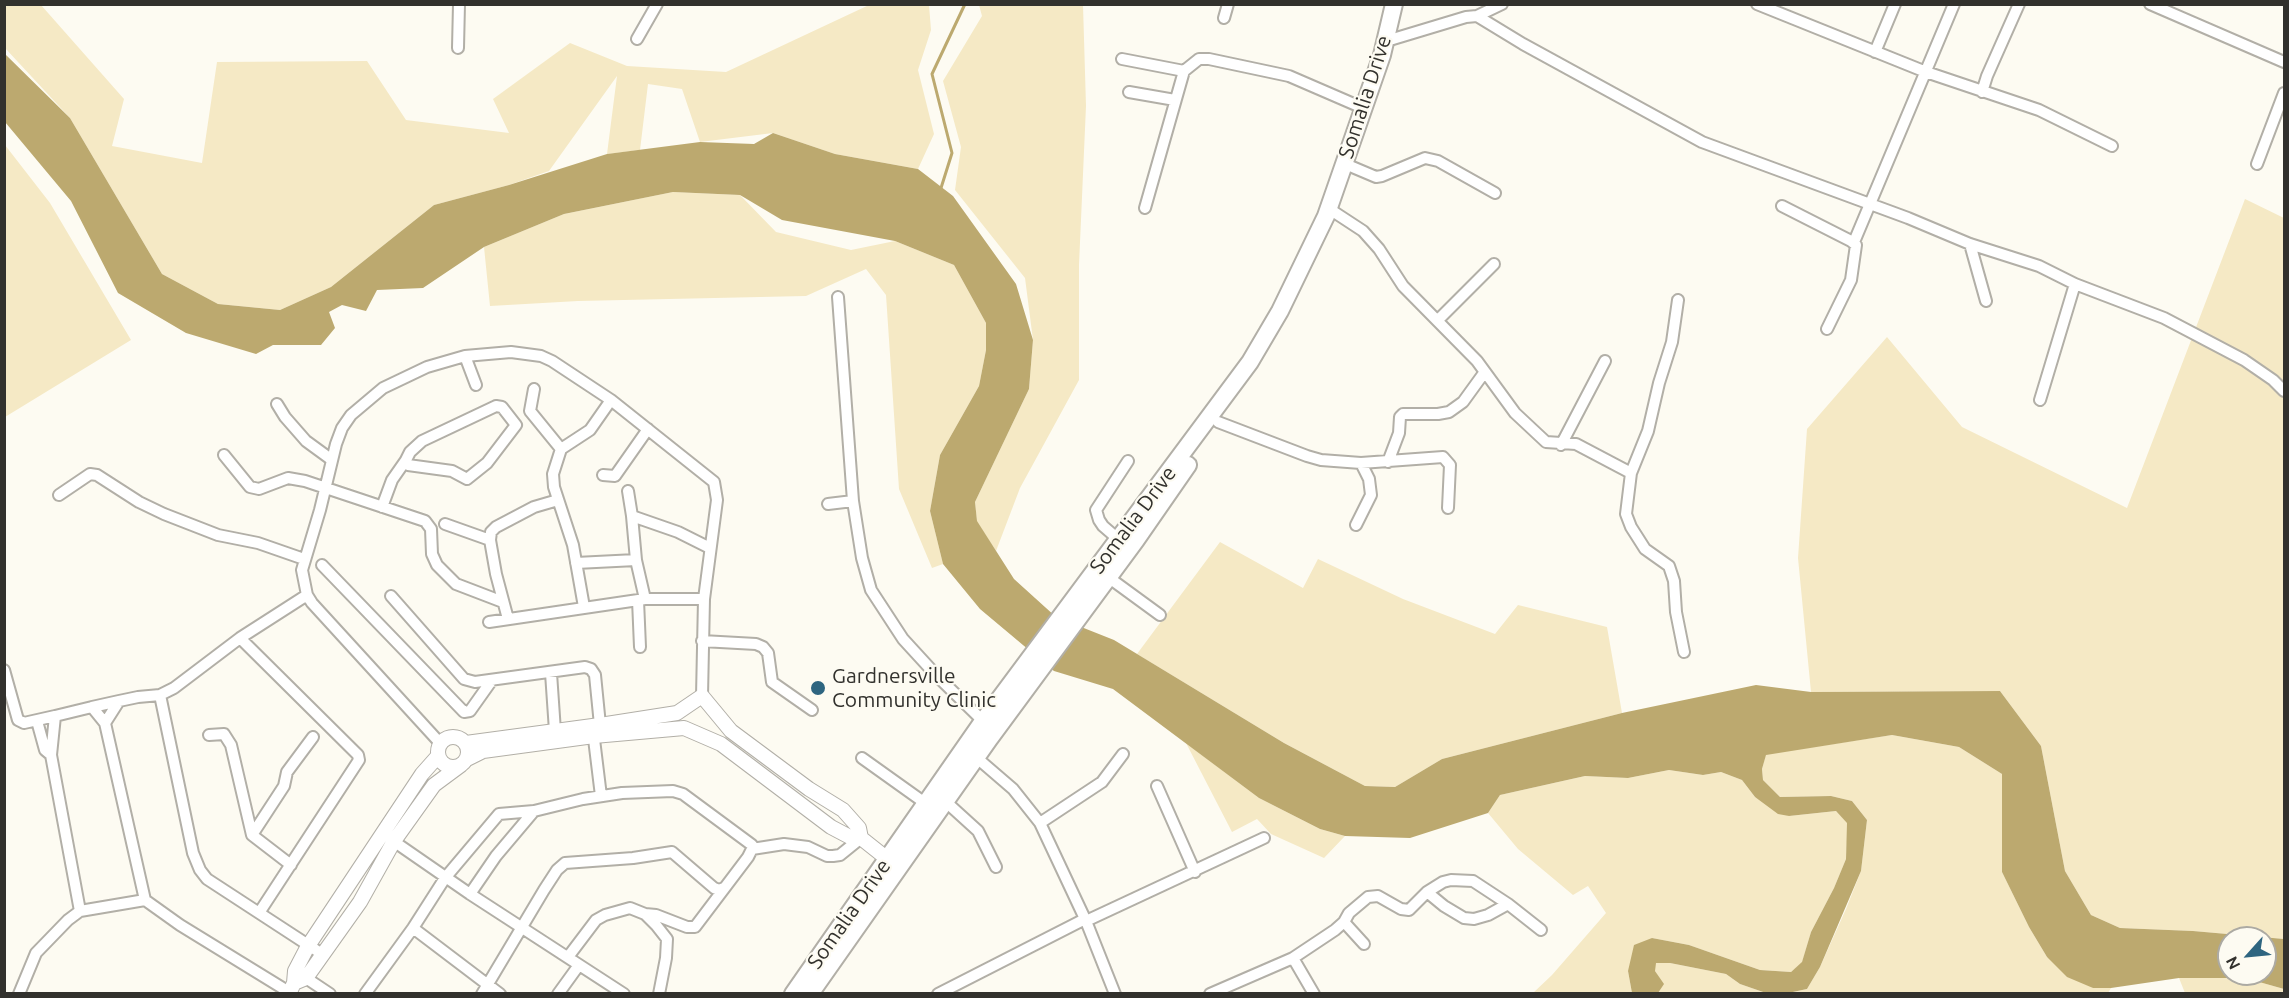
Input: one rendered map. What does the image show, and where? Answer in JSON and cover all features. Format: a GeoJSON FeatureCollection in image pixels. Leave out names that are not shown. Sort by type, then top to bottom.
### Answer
{"type":"FeatureCollection","features":[{"type":"Feature","properties":{"kind":"main road","name":"Somalia Drive"},"geometry":{"type":"LineString","coordinates":[[793,993],[977,758],[1031,670],[1075,610],[1118,539],[1250,362],[1280,311],[1326,216],[1389,38],[1394,4]]}},
{"type":"Feature","properties":{"kind":"main road","name":"Somalia Drive"},"geometry":{"type":"LineString","coordinates":[[1075,610],[1108,577],[1254,371],[1284,319],[1323,241],[1334,212],[1400,4]]}},
{"type":"Feature","properties":{"kind":"main road","name":"Somalia Drive"},"geometry":{"type":"LineString","coordinates":[[810,993],[893,863],[926,803],[983,721],[1031,670]]}},
{"type":"Feature","properties":{"kind":"street"},"geometry":{"type":"LineString","coordinates":[[458,48],[459,4]]}},
{"type":"Feature","properties":{"kind":"street"},"geometry":{"type":"LineString","coordinates":[[637,39],[657,4]]}},
{"type":"Feature","properties":{"kind":"street"},"geometry":{"type":"LineString","coordinates":[[1224,18],[1228,4]]}},
{"type":"Feature","properties":{"kind":"street"},"geometry":{"type":"LineString","coordinates":[[1389,38],[1477,16],[1502,4]]}},
{"type":"Feature","properties":{"kind":"street"},"geometry":{"type":"LineString","coordinates":[[1757,4],[1926,72],[2039,110],[2112,146]]}},
{"type":"Feature","properties":{"kind":"street"},"geometry":{"type":"LineString","coordinates":[[1875,52],[1894,4]]}},
{"type":"Feature","properties":{"kind":"street"},"geometry":{"type":"LineString","coordinates":[[1827,329],[1851,280],[1856,245],[1854,242],[1954,4]]}},
{"type":"Feature","properties":{"kind":"street"},"geometry":{"type":"LineString","coordinates":[[1982,92],[2019,4]]}},
{"type":"Feature","properties":{"kind":"street"},"geometry":{"type":"LineString","coordinates":[[2150,4],[2284,62]]}},
{"type":"Feature","properties":{"kind":"street"},"geometry":{"type":"LineString","coordinates":[[2162,10],[2179,4]]}},
{"type":"Feature","properties":{"kind":"street"},"geometry":{"type":"LineString","coordinates":[[1477,16],[1523,44],[1702,142],[1970,244],[2039,267],[2075,284],[2164,318],[2244,360],[2273,380],[2284,391]]}},
{"type":"Feature","properties":{"kind":"street"},"geometry":{"type":"LineString","coordinates":[[1145,208],[1184,71],[1199,60],[1209,58],[1289,76],[1363,108]]}},
{"type":"Feature","properties":{"kind":"street"},"geometry":{"type":"LineString","coordinates":[[1122,59],[1184,71]]}},
{"type":"Feature","properties":{"kind":"street"},"geometry":{"type":"LineString","coordinates":[[1129,92],[1175,100]]}},
{"type":"Feature","properties":{"kind":"street"},"geometry":{"type":"LineString","coordinates":[[2257,164],[2284,93]]}},
{"type":"Feature","properties":{"kind":"street"},"geometry":{"type":"LineString","coordinates":[[1350,166],[1376,177],[1425,158],[1438,161],[1495,193]]}},
{"type":"Feature","properties":{"kind":"street"},"geometry":{"type":"LineString","coordinates":[[1782,206],[1854,242]]}},
{"type":"Feature","properties":{"kind":"street"},"geometry":{"type":"LineString","coordinates":[[1334,212],[1363,231],[1380,249],[1403,286],[1477,361],[1525,424],[1546,442],[1562,445],[1576,444],[1631,473]]}},
{"type":"Feature","properties":{"kind":"street"},"geometry":{"type":"LineString","coordinates":[[1970,244],[1986,302]]}},
{"type":"Feature","properties":{"kind":"street"},"geometry":{"type":"LineString","coordinates":[[1438,320],[1494,264]]}},
{"type":"Feature","properties":{"kind":"street"},"geometry":{"type":"LineString","coordinates":[[2040,400],[2075,284]]}},
{"type":"Feature","properties":{"kind":"street"},"geometry":{"type":"LineString","coordinates":[[838,297],[853,501],[862,558],[871,590],[903,639],[983,721]]}},
{"type":"Feature","properties":{"kind":"street"},"geometry":{"type":"LineString","coordinates":[[1678,300],[1672,342],[1659,383],[1648,431],[1631,473],[1626,502],[1628,520],[1645,549],[1669,566],[1674,581],[1676,612],[1684,652]]}},
{"type":"Feature","properties":{"kind":"street"},"geometry":{"type":"LineString","coordinates":[[464,762],[450,767],[441,761],[439,749],[307,595],[302,580],[304,559],[342,428],[351,416],[377,392],[427,367],[465,356],[494,352],[541,356],[574,374],[611,400],[714,482],[717,500],[704,599],[702,696],[731,731],[809,789],[843,810],[859,828],[861,838]]}},
{"type":"Feature","properties":{"kind":"street"},"geometry":{"type":"LineString","coordinates":[[465,356],[476,385]]}},
{"type":"Feature","properties":{"kind":"street"},"geometry":{"type":"LineString","coordinates":[[1562,445],[1605,361]]}},
{"type":"Feature","properties":{"kind":"street"},"geometry":{"type":"LineString","coordinates":[[1388,462],[1399,433],[1400,417],[1403,414],[1449,412],[1463,402],[1484,372]]}},
{"type":"Feature","properties":{"kind":"street"},"geometry":{"type":"LineString","coordinates":[[405,460],[408,465],[452,471],[467,478],[487,463],[516,424],[530,411],[534,389]]}},
{"type":"Feature","properties":{"kind":"street"},"geometry":{"type":"LineString","coordinates":[[584,607],[570,537],[554,487],[553,474],[561,449],[590,430],[611,400]]}},
{"type":"Feature","properties":{"kind":"street"},"geometry":{"type":"LineString","coordinates":[[277,404],[306,441],[332,460]]}},
{"type":"Feature","properties":{"kind":"street"},"geometry":{"type":"LineString","coordinates":[[382,507],[392,480],[410,452],[422,441],[496,406],[502,407],[516,424]]}},
{"type":"Feature","properties":{"kind":"street"},"geometry":{"type":"LineString","coordinates":[[530,411],[561,449]]}},
{"type":"Feature","properties":{"kind":"street"},"geometry":{"type":"LineString","coordinates":[[1218,422],[1306,456],[1361,463],[1443,457],[1450,465],[1448,508]]}},
{"type":"Feature","properties":{"kind":"street"},"geometry":{"type":"LineString","coordinates":[[603,475],[615,476],[648,429]]}},
{"type":"Feature","properties":{"kind":"street"},"geometry":{"type":"LineString","coordinates":[[224,455],[250,487],[259,489],[288,478],[305,481],[425,521],[431,529],[432,554],[436,565],[456,585],[503,602]]}},
{"type":"Feature","properties":{"kind":"street"},"geometry":{"type":"LineString","coordinates":[[1118,539],[1103,526],[1096,510],[1128,461]]}},
{"type":"Feature","properties":{"kind":"street"},"geometry":{"type":"LineString","coordinates":[[1356,525],[1371,495],[1371,487],[1361,463]]}},
{"type":"Feature","properties":{"kind":"street"},"geometry":{"type":"LineString","coordinates":[[58,495],[90,474],[97,475],[139,502],[164,514],[218,535],[258,543],[304,559]]}},
{"type":"Feature","properties":{"kind":"street"},"geometry":{"type":"LineString","coordinates":[[628,491],[641,600],[640,647]]}},
{"type":"Feature","properties":{"kind":"street"},"geometry":{"type":"LineString","coordinates":[[508,619],[490,540],[491,532],[496,526],[534,507],[558,500]]}},
{"type":"Feature","properties":{"kind":"street"},"geometry":{"type":"LineString","coordinates":[[828,504],[853,501]]}},
{"type":"Feature","properties":{"kind":"street"},"geometry":{"type":"LineString","coordinates":[[632,516],[678,532],[710,548]]}},
{"type":"Feature","properties":{"kind":"street"},"geometry":{"type":"LineString","coordinates":[[445,524],[490,540]]}},
{"type":"Feature","properties":{"kind":"street"},"geometry":{"type":"LineString","coordinates":[[576,563],[636,560]]}},
{"type":"Feature","properties":{"kind":"street"},"geometry":{"type":"LineString","coordinates":[[322,565],[464,712],[471,711],[492,680]]}},
{"type":"Feature","properties":{"kind":"street"},"geometry":{"type":"LineString","coordinates":[[1108,577],[1160,615]]}},
{"type":"Feature","properties":{"kind":"street"},"geometry":{"type":"LineString","coordinates":[[4,670],[18,720],[24,723],[138,696],[160,695],[174,688],[240,638],[307,595]]}},
{"type":"Feature","properties":{"kind":"street"},"geometry":{"type":"LineString","coordinates":[[392,596],[464,679],[475,682],[591,669],[595,675],[595,729],[601,796]]}},
{"type":"Feature","properties":{"kind":"street"},"geometry":{"type":"LineString","coordinates":[[489,622],[641,600],[704,599]]}},
{"type":"Feature","properties":{"kind":"street"},"geometry":{"type":"LineString","coordinates":[[240,638],[358,755],[359,760],[259,912]]}},
{"type":"Feature","properties":{"kind":"street"},"geometry":{"type":"LineString","coordinates":[[702,640],[756,644],[764,647],[768,653],[772,682],[812,710]]}},
{"type":"Feature","properties":{"kind":"street"},"geometry":{"type":"LineString","coordinates":[[551,673],[555,731]]}},
{"type":"Feature","properties":{"kind":"street"},"geometry":{"type":"LineString","coordinates":[[160,695],[193,853],[200,870],[207,879],[322,954]]}},
{"type":"Feature","properties":{"kind":"street"},"geometry":{"type":"LineString","coordinates":[[295,984],[308,945],[388,837],[434,785],[464,762],[483,751],[677,713],[702,696]]}},
{"type":"Feature","properties":{"kind":"street"},"geometry":{"type":"LineString","coordinates":[[105,723],[119,701]]}},
{"type":"Feature","properties":{"kind":"street"},"geometry":{"type":"LineString","coordinates":[[92,707],[105,723],[145,900],[180,925],[295,984],[330,993]]}},
{"type":"Feature","properties":{"kind":"street"},"geometry":{"type":"LineString","coordinates":[[677,713],[684,728]]}},
{"type":"Feature","properties":{"kind":"street"},"geometry":{"type":"LineString","coordinates":[[55,716],[51,755],[80,911]]}},
{"type":"Feature","properties":{"kind":"street"},"geometry":{"type":"LineString","coordinates":[[38,721],[45,750],[51,755]]}},
{"type":"Feature","properties":{"kind":"street"},"geometry":{"type":"LineString","coordinates":[[466,743],[555,731],[684,728],[721,744],[840,833],[861,838],[893,863]]}},
{"type":"Feature","properties":{"kind":"street"},"geometry":{"type":"LineString","coordinates":[[721,744],[731,731]]}},
{"type":"Feature","properties":{"kind":"street"},"geometry":{"type":"LineString","coordinates":[[209,735],[224,734],[231,745],[252,835],[291,865]]}},
{"type":"Feature","properties":{"kind":"street"},"geometry":{"type":"LineString","coordinates":[[295,984],[322,954],[360,902],[388,837],[422,774],[439,749],[453,736],[466,743],[468,751],[464,762]]}},
{"type":"Feature","properties":{"kind":"street"},"geometry":{"type":"LineString","coordinates":[[252,835],[284,786],[286,772],[313,737]]}},
{"type":"Feature","properties":{"kind":"street"},"geometry":{"type":"LineString","coordinates":[[1040,823],[1102,782],[1124,754]]}},
{"type":"Feature","properties":{"kind":"street"},"geometry":{"type":"LineString","coordinates":[[862,758],[926,803]]}},
{"type":"Feature","properties":{"kind":"street"},"geometry":{"type":"LineString","coordinates":[[977,758],[1013,789],[1040,823],[1086,920],[1114,993]]}},
{"type":"Feature","properties":{"kind":"street"},"geometry":{"type":"LineString","coordinates":[[1157,786],[1195,872]]}},
{"type":"Feature","properties":{"kind":"street"},"geometry":{"type":"LineString","coordinates":[[799,803],[809,789]]}},
{"type":"Feature","properties":{"kind":"street"},"geometry":{"type":"LineString","coordinates":[[365,993],[413,928],[445,878],[499,814],[534,811],[601,796],[660,790],[682,794],[752,844],[752,849],[695,927],[687,927],[630,908],[596,920],[568,957]]}},
{"type":"Feature","properties":{"kind":"street"},"geometry":{"type":"LineString","coordinates":[[945,801],[978,831],[996,867]]}},
{"type":"Feature","properties":{"kind":"street"},"geometry":{"type":"LineString","coordinates":[[470,894],[496,856],[534,811]]}},
{"type":"Feature","properties":{"kind":"street"},"geometry":{"type":"LineString","coordinates":[[388,837],[445,878],[624,993]]}},
{"type":"Feature","properties":{"kind":"street"},"geometry":{"type":"LineString","coordinates":[[752,849],[784,844],[808,847],[826,856],[833,856],[840,855],[861,838]]}},
{"type":"Feature","properties":{"kind":"street"},"geometry":{"type":"LineString","coordinates":[[938,993],[1086,920],[1195,872],[1264,838]]}},
{"type":"Feature","properties":{"kind":"street"},"geometry":{"type":"LineString","coordinates":[[486,989],[521,927],[557,870],[565,863],[633,858],[672,852],[714,888],[719,890],[724,888]]}},
{"type":"Feature","properties":{"kind":"street"},"geometry":{"type":"LineString","coordinates":[[1210,993],[1293,958],[1344,922],[1349,913],[1368,897],[1378,896],[1401,909],[1408,910],[1427,892],[1443,882],[1461,879],[1473,881],[1508,904],[1541,930]]}},
{"type":"Feature","properties":{"kind":"street"},"geometry":{"type":"LineString","coordinates":[[1427,892],[1464,918],[1474,919],[1488,915],[1508,904]]}},
{"type":"Feature","properties":{"kind":"street"},"geometry":{"type":"LineString","coordinates":[[19,993],[36,953],[80,911],[145,900]]}},
{"type":"Feature","properties":{"kind":"street"},"geometry":{"type":"LineString","coordinates":[[645,914],[667,939],[659,993]]}},
{"type":"Feature","properties":{"kind":"street"},"geometry":{"type":"LineString","coordinates":[[1344,922],[1364,944]]}},
{"type":"Feature","properties":{"kind":"street"},"geometry":{"type":"LineString","coordinates":[[413,928],[486,989],[500,993]]}},
{"type":"Feature","properties":{"kind":"street"},"geometry":{"type":"LineString","coordinates":[[1293,958],[1314,993]]}},
{"type":"Feature","properties":{"kind":"street"},"geometry":{"type":"LineString","coordinates":[[558,993],[579,965]]}},
{"type":"Feature","properties":{"kind":"shaded area"},"geometry":{"type":"Polygon","coordinates":[[[5,5],[41,5],[124,99],[112,146],[202,163],[217,62],[367,61],[406,120],[509,133],[493,99],[570,43],[627,66],[726,72],[869,5],[929,5],[931,30],[918,70],[934,134],[918,169],[835,154],[773,133],[700,142],[682,89],[648,84],[640,150],[607,154],[617,76],[549,171],[509,185],[434,205],[331,287],[280,310],[218,304],[162,274],[70,118],[5,48],[5,5]]]}},
{"type":"Feature","properties":{"kind":"shaded area"},"geometry":{"type":"Polygon","coordinates":[[[979,5],[1083,5],[1086,106],[1079,265],[1079,380],[1020,488],[996,551],[977,522],[975,502],[1029,389],[1033,340],[1025,278],[955,190],[961,147],[943,81],[982,16],[979,5]]]}},
{"type":"Feature","properties":{"kind":"shaded area"},"geometry":{"type":"Polygon","coordinates":[[[4,53],[70,118],[162,274],[218,304],[280,310],[331,287],[434,205],[509,185],[607,154],[700,142],[754,144],[773,133],[835,154],[918,169],[953,196],[1016,284],[1033,340],[1029,389],[975,502],[977,521],[1014,579],[1056,617],[1114,640],[1284,743],[1365,786],[1395,787],[1442,759],[1622,713],[1756,685],[1811,692],[2000,691],[2041,746],[2065,871],[2091,915],[2120,928],[2217,933],[2217,978],[2179,978],[2111,988],[2093,988],[2067,977],[2047,957],[2029,927],[2002,872],[2002,774],[1959,747],[1892,735],[1766,755],[1762,769],[1763,780],[1780,797],[1831,796],[1852,801],[1867,820],[1861,871],[1820,967],[1807,989],[1788,993],[1766,993],[1740,984],[1726,974],[1670,963],[1656,963],[1655,971],[1664,984],[1658,993],[1632,993],[1628,971],[1634,945],[1652,938],[1689,945],[1760,970],[1791,972],[1802,962],[1811,932],[1846,859],[1847,823],[1836,811],[1789,816],[1778,814],[1755,797],[1742,780],[1721,772],[1703,775],[1669,770],[1628,778],[1585,776],[1500,795],[1488,813],[1410,838],[1345,836],[1320,829],[1259,798],[1113,689],[1054,671],[980,609],[943,564],[930,511],[940,455],[979,386],[986,350],[986,323],[954,265],[895,241],[782,220],[740,195],[673,192],[564,214],[484,247],[423,288],[377,290],[366,311],[342,305],[329,312],[335,328],[321,345],[273,345],[256,354],[186,333],[118,293],[71,201],[5,122],[4,53]]]}},
{"type":"Feature","properties":{"kind":"shaded area"},"geometry":{"type":"Polygon","coordinates":[[[5,145],[50,203],[131,340],[5,417],[5,145]]]}},
{"type":"Feature","properties":{"kind":"shaded area"},"geometry":{"type":"Polygon","coordinates":[[[673,192],[740,195],[776,232],[851,250],[895,241],[954,265],[986,323],[986,350],[979,386],[940,455],[930,511],[943,564],[932,568],[899,489],[886,295],[866,269],[806,296],[578,301],[490,306],[484,247],[564,214],[673,192]]]}},
{"type":"Feature","properties":{"kind":"shaded area"},"geometry":{"type":"Polygon","coordinates":[[[2245,199],[2284,218],[2284,939],[2277,938],[2277,926],[2217,926],[2217,933],[2120,928],[2091,915],[2065,871],[2041,746],[2000,691],[1811,692],[1798,558],[1807,429],[1887,337],[1962,427],[2127,508],[2245,199]]]}},
{"type":"Feature","properties":{"kind":"shaded area"},"geometry":{"type":"Polygon","coordinates":[[[1220,542],[1303,588],[1318,559],[1403,599],[1495,634],[1518,605],[1607,627],[1622,713],[1442,759],[1395,787],[1365,786],[1284,743],[1137,654],[1220,542]]]}},
{"type":"Feature","properties":{"kind":"shaded area"},"geometry":{"type":"Polygon","coordinates":[[[1892,735],[1959,747],[2002,774],[2002,872],[2029,927],[2047,957],[2093,988],[2111,988],[2108,993],[1788,993],[1807,989],[1820,967],[1861,871],[1867,820],[1852,801],[1831,796],[1780,797],[1763,780],[1762,769],[1766,754],[1892,735]]]}},
{"type":"Feature","properties":{"kind":"shaded area"},"geometry":{"type":"Polygon","coordinates":[[[1186,743],[1259,798],[1320,829],[1345,836],[1324,858],[1271,834],[1257,819],[1232,832],[1186,743]]]}},
{"type":"Feature","properties":{"kind":"shaded area"},"geometry":{"type":"Polygon","coordinates":[[[1669,770],[1703,775],[1721,772],[1742,780],[1755,797],[1789,816],[1836,811],[1848,823],[1846,859],[1811,932],[1802,963],[1791,972],[1760,970],[1689,945],[1652,938],[1628,971],[1632,993],[1533,993],[1552,975],[1606,913],[1588,886],[1573,895],[1518,849],[1488,813],[1500,795],[1585,776],[1628,778],[1669,770]]]}},
{"type":"Feature","properties":{"kind":"shaded area"},"geometry":{"type":"Polygon","coordinates":[[[2277,938],[2284,939],[2284,989],[2273,986],[2277,986],[2277,938]]]}},
{"type":"Feature","properties":{"kind":"shaded area"},"geometry":{"type":"Polygon","coordinates":[[[1655,963],[1670,963],[1726,974],[1740,984],[1766,993],[1658,993],[1663,984],[1655,971],[1655,963]]]}},
{"type":"Feature","properties":{"kind":"shaded area"},"geometry":{"type":"Polygon","coordinates":[[[2179,978],[2217,978],[2217,986],[2273,986],[2284,989],[2284,993],[2185,993],[2179,978]]]}},
{"type":"Feature","properties":{"kind":"waterway"},"geometry":{"type":"LineString","coordinates":[[941,188],[952,153],[932,74],[965,4]]}},
{"type":"Feature","properties":{"kind":"place","name":"Gardnersville Community Clinic"},"geometry":{"type":"Point","coordinates":[818,688]}}]}
